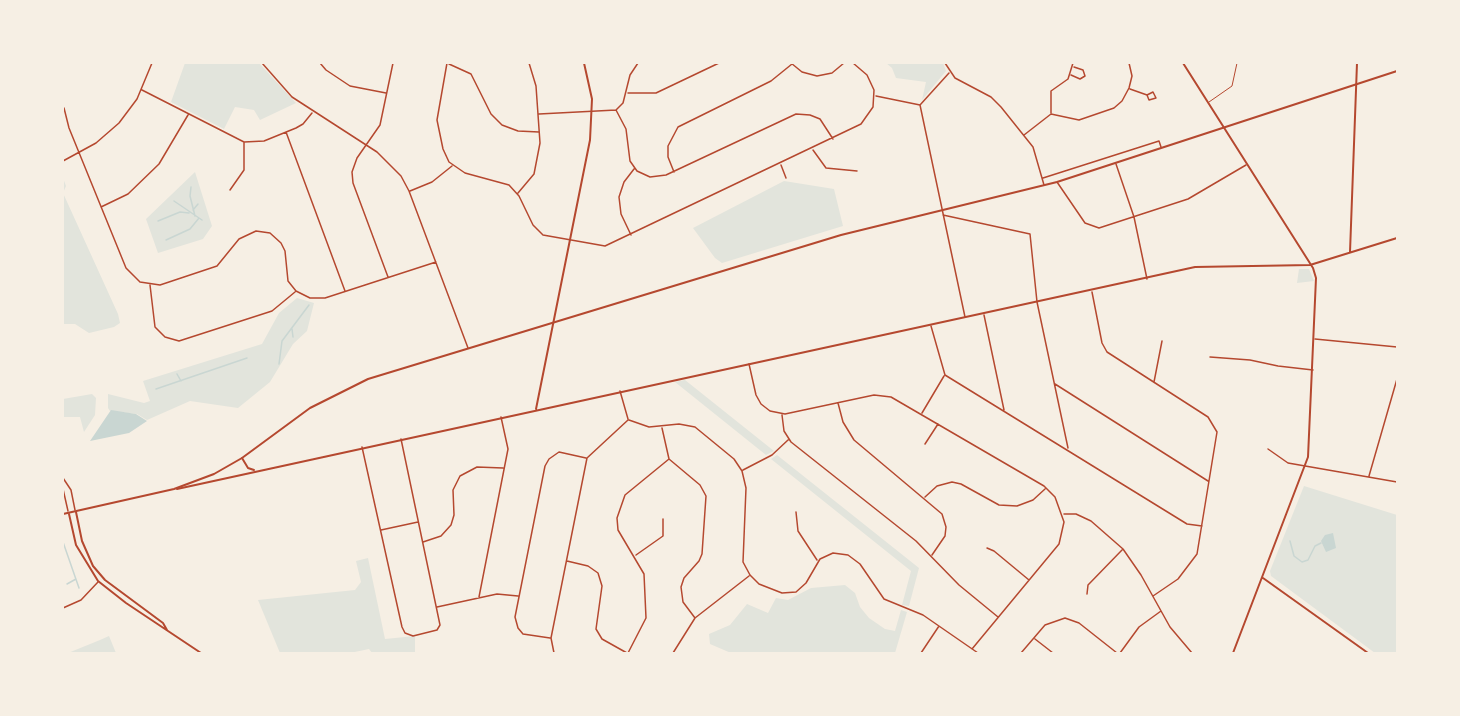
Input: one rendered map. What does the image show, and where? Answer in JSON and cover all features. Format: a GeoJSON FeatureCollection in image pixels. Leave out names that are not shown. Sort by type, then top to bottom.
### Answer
{"type":"FeatureCollection","features":[{"type":"Feature","properties":{"kind":"street"},"geometry":{"type":"LineString","coordinates":[[63,160],[79,153],[119,123],[142,90],[152,63]]}},
{"type":"Feature","properties":{"kind":"street"},"geometry":{"type":"LineString","coordinates":[[262,63],[284,89],[312,112],[390,163],[409,191],[468,349]]}},
{"type":"Feature","properties":{"kind":"street"},"geometry":{"type":"LineString","coordinates":[[320,63],[326,70],[350,86],[387,93]]}},
{"type":"Feature","properties":{"kind":"street"},"geometry":{"type":"LineString","coordinates":[[388,278],[352,177],[355,162],[380,125],[393,63]]}},
{"type":"Feature","properties":{"kind":"street"},"geometry":{"type":"LineString","coordinates":[[540,132],[518,131],[502,125],[491,114],[475,78],[463,68],[447,63],[437,120],[444,153],[452,165],[465,173],[504,183],[518,194],[531,223],[539,232],[570,241],[605,246],[780,165],[865,121],[873,107],[874,96],[867,75],[853,63]]}},
{"type":"Feature","properties":{"kind":"street"},"geometry":{"type":"LineString","coordinates":[[518,194],[534,174],[540,132],[536,86],[528,63]]}},
{"type":"Feature","properties":{"kind":"street"},"geometry":{"type":"LineString","coordinates":[[536,409],[590,140],[592,112],[584,63]]}},
{"type":"Feature","properties":{"kind":"street"},"geometry":{"type":"LineString","coordinates":[[539,114],[616,110],[623,102],[630,75],[637,63]]}},
{"type":"Feature","properties":{"kind":"street"},"geometry":{"type":"LineString","coordinates":[[626,93],[656,93],[719,63]]}},
{"type":"Feature","properties":{"kind":"street"},"geometry":{"type":"LineString","coordinates":[[674,172],[668,157],[668,146],[678,127],[771,81],[791,64],[807,74],[817,76],[832,73],[844,63]]}},
{"type":"Feature","properties":{"kind":"street"},"geometry":{"type":"LineString","coordinates":[[945,63],[949,72],[996,102],[1024,135],[1035,153],[1045,186]]}},
{"type":"Feature","properties":{"kind":"street"},"geometry":{"type":"LineString","coordinates":[[1024,135],[1051,114],[1079,120],[1108,110],[1122,101],[1132,76],[1129,63]]}},
{"type":"Feature","properties":{"kind":"street"},"geometry":{"type":"LineString","coordinates":[[1184,63],[1310,266],[1314,268],[1316,278],[1310,447],[1306,466],[1233,653]]}},
{"type":"Feature","properties":{"kind":"street"},"geometry":{"type":"LineString","coordinates":[[1350,252],[1357,63]]}},
{"type":"Feature","properties":{"kind":"street"},"geometry":{"type":"LineString","coordinates":[[1051,114],[1051,91],[1070,75],[1073,65],[1083,70],[1085,76],[1080,79],[1070,75]]}},
{"type":"Feature","properties":{"kind":"street"},"geometry":{"type":"LineString","coordinates":[[174,489],[214,474],[242,458],[294,418],[333,394],[366,380],[841,235],[1057,183],[1397,70]]}},
{"type":"Feature","properties":{"kind":"street"},"geometry":{"type":"LineString","coordinates":[[920,105],[949,72]]}},
{"type":"Feature","properties":{"kind":"street"},"geometry":{"type":"LineString","coordinates":[[1129,88],[1147,95]]}},
{"type":"Feature","properties":{"kind":"street"},"geometry":{"type":"LineString","coordinates":[[142,90],[244,142],[264,141],[286,132],[303,124],[312,112]]}},
{"type":"Feature","properties":{"kind":"street"},"geometry":{"type":"LineString","coordinates":[[874,96],[920,105]]}},
{"type":"Feature","properties":{"kind":"street"},"geometry":{"type":"LineString","coordinates":[[920,105],[965,318]]}},
{"type":"Feature","properties":{"kind":"street"},"geometry":{"type":"LineString","coordinates":[[64,108],[79,153],[128,272],[140,282],[150,285],[165,284],[217,266],[243,236],[261,231],[274,236],[281,243],[286,256],[286,276],[296,291],[315,299],[436,262]]}},
{"type":"Feature","properties":{"kind":"street"},"geometry":{"type":"LineString","coordinates":[[616,110],[626,129],[628,156],[635,168],[650,177],[661,177],[674,172],[796,114],[810,115],[819,119],[833,139]]}},
{"type":"Feature","properties":{"kind":"street"},"geometry":{"type":"LineString","coordinates":[[101,207],[123,198],[159,164],[189,114]]}},
{"type":"Feature","properties":{"kind":"street"},"geometry":{"type":"LineString","coordinates":[[286,132],[345,291]]}},
{"type":"Feature","properties":{"kind":"street"},"geometry":{"type":"LineString","coordinates":[[1042,178],[1159,141],[1161,148]]}},
{"type":"Feature","properties":{"kind":"street"},"geometry":{"type":"LineString","coordinates":[[230,190],[244,170],[244,142]]}},
{"type":"Feature","properties":{"kind":"street"},"geometry":{"type":"LineString","coordinates":[[812,149],[826,168],[857,171]]}},
{"type":"Feature","properties":{"kind":"street"},"geometry":{"type":"LineString","coordinates":[[1116,164],[1134,217],[1147,279]]}},
{"type":"Feature","properties":{"kind":"street"},"geometry":{"type":"LineString","coordinates":[[409,191],[432,182],[452,165]]}},
{"type":"Feature","properties":{"kind":"street"},"geometry":{"type":"LineString","coordinates":[[780,165],[786,178]]}},
{"type":"Feature","properties":{"kind":"street"},"geometry":{"type":"LineString","coordinates":[[1057,183],[1089,226],[1099,228],[1201,193],[1247,165]]}},
{"type":"Feature","properties":{"kind":"street"},"geometry":{"type":"LineString","coordinates":[[631,235],[621,214],[619,197],[624,182],[635,168]]}},
{"type":"Feature","properties":{"kind":"street"},"geometry":{"type":"LineString","coordinates":[[943,215],[1030,234],[1037,302],[1068,449]]}},
{"type":"Feature","properties":{"kind":"street"},"geometry":{"type":"LineString","coordinates":[[63,513],[1204,266],[1310,266],[1397,238]]}},
{"type":"Feature","properties":{"kind":"street"},"geometry":{"type":"LineString","coordinates":[[150,285],[155,327],[165,338],[179,341],[272,311],[296,291]]}},
{"type":"Feature","properties":{"kind":"street"},"geometry":{"type":"LineString","coordinates":[[1092,291],[1104,349],[1208,417],[1214,424],[1217,437],[1202,526],[1194,558],[1178,579],[1153,596]]}},
{"type":"Feature","properties":{"kind":"street"},"geometry":{"type":"LineString","coordinates":[[984,314],[1004,411]]}},
{"type":"Feature","properties":{"kind":"street"},"geometry":{"type":"LineString","coordinates":[[930,325],[945,375],[1187,524],[1202,526]]}},
{"type":"Feature","properties":{"kind":"street"},"geometry":{"type":"LineString","coordinates":[[1314,339],[1397,347]]}},
{"type":"Feature","properties":{"kind":"street"},"geometry":{"type":"LineString","coordinates":[[1154,383],[1162,341]]}},
{"type":"Feature","properties":{"kind":"street"},"geometry":{"type":"LineString","coordinates":[[1210,357],[1250,360],[1287,368],[1313,370]]}},
{"type":"Feature","properties":{"kind":"street"},"geometry":{"type":"LineString","coordinates":[[749,363],[758,400],[768,410],[782,414],[886,395],[938,423],[1046,488],[1059,502],[1064,528],[1059,544],[972,649]]}},
{"type":"Feature","properties":{"kind":"street"},"geometry":{"type":"LineString","coordinates":[[922,414],[945,375]]}},
{"type":"Feature","properties":{"kind":"street"},"geometry":{"type":"LineString","coordinates":[[1369,477],[1396,379]]}},
{"type":"Feature","properties":{"kind":"street"},"geometry":{"type":"LineString","coordinates":[[1054,383],[1210,482]]}},
{"type":"Feature","properties":{"kind":"street"},"geometry":{"type":"LineString","coordinates":[[620,391],[629,420],[643,426],[662,427],[679,424],[695,427],[730,454],[742,471],[747,493],[743,557],[750,575],[764,587],[791,593],[803,587],[818,561],[833,553],[852,557],[884,599],[893,605],[923,615],[978,653]]}},
{"type":"Feature","properties":{"kind":"street"},"geometry":{"type":"LineString","coordinates":[[838,402],[843,422],[854,440],[942,514],[946,527],[944,540],[932,556]]}},
{"type":"Feature","properties":{"kind":"street"},"geometry":{"type":"LineString","coordinates":[[782,414],[782,426],[789,439],[932,556],[959,585],[999,617]]}},
{"type":"Feature","properties":{"kind":"street"},"geometry":{"type":"LineString","coordinates":[[479,597],[508,447],[501,417]]}},
{"type":"Feature","properties":{"kind":"street"},"geometry":{"type":"LineString","coordinates":[[554,653],[551,638],[587,458],[629,420]]}},
{"type":"Feature","properties":{"kind":"street"},"geometry":{"type":"LineString","coordinates":[[926,444],[938,423]]}},
{"type":"Feature","properties":{"kind":"street"},"geometry":{"type":"LineString","coordinates":[[662,427],[669,459],[700,485],[706,496],[702,554],[684,578],[681,587],[683,602],[695,618]]}},
{"type":"Feature","properties":{"kind":"street"},"geometry":{"type":"LineString","coordinates":[[362,447],[402,627],[407,634],[413,636],[437,630],[440,625],[400,439]]}},
{"type":"Feature","properties":{"kind":"street"},"geometry":{"type":"LineString","coordinates":[[742,471],[776,452],[789,439]]}},
{"type":"Feature","properties":{"kind":"street"},"geometry":{"type":"LineString","coordinates":[[1268,449],[1282,459],[1306,466],[1397,482]]}},
{"type":"Feature","properties":{"kind":"street"},"geometry":{"type":"LineString","coordinates":[[551,638],[527,636],[518,628],[515,617],[519,596],[547,462],[552,455],[564,451],[587,458]]}},
{"type":"Feature","properties":{"kind":"street"},"geometry":{"type":"LineString","coordinates":[[242,458],[248,468],[256,470]]}},
{"type":"Feature","properties":{"kind":"street"},"geometry":{"type":"LineString","coordinates":[[566,561],[588,566],[598,573],[602,586],[596,622],[597,633],[602,639],[628,653],[646,618],[644,574],[617,526],[620,502],[628,492],[669,459]]}},
{"type":"Feature","properties":{"kind":"street"},"geometry":{"type":"LineString","coordinates":[[423,542],[441,536],[451,525],[454,515],[453,490],[464,472],[477,466],[504,468]]}},
{"type":"Feature","properties":{"kind":"street"},"geometry":{"type":"LineString","coordinates":[[63,478],[71,490],[86,554],[100,575],[163,623],[167,630]]}},
{"type":"Feature","properties":{"kind":"street"},"geometry":{"type":"LineString","coordinates":[[925,498],[938,486],[952,482],[961,484],[996,503],[1017,506],[1033,500],[1046,488]]}},
{"type":"Feature","properties":{"kind":"street"},"geometry":{"type":"LineString","coordinates":[[63,489],[76,545],[98,581],[126,603],[201,653]]}},
{"type":"Feature","properties":{"kind":"street"},"geometry":{"type":"LineString","coordinates":[[796,512],[798,531],[818,561]]}},
{"type":"Feature","properties":{"kind":"street"},"geometry":{"type":"LineString","coordinates":[[1063,514],[1087,518],[1123,549],[1177,636],[1192,653]]}},
{"type":"Feature","properties":{"kind":"street"},"geometry":{"type":"LineString","coordinates":[[635,556],[663,536],[663,519]]}},
{"type":"Feature","properties":{"kind":"street"},"geometry":{"type":"LineString","coordinates":[[381,531],[418,522]]}},
{"type":"Feature","properties":{"kind":"street"},"geometry":{"type":"LineString","coordinates":[[987,549],[994,551],[1030,580]]}},
{"type":"Feature","properties":{"kind":"street"},"geometry":{"type":"LineString","coordinates":[[1087,594],[1088,585],[1123,549]]}},
{"type":"Feature","properties":{"kind":"street"},"geometry":{"type":"LineString","coordinates":[[63,608],[81,600],[98,581],[100,575]]}},
{"type":"Feature","properties":{"kind":"street"},"geometry":{"type":"LineString","coordinates":[[673,653],[695,618],[750,575]]}},
{"type":"Feature","properties":{"kind":"street"},"geometry":{"type":"LineString","coordinates":[[1263,578],[1368,653]]}},
{"type":"Feature","properties":{"kind":"street"},"geometry":{"type":"LineString","coordinates":[[98,581],[105,580]]}},
{"type":"Feature","properties":{"kind":"street"},"geometry":{"type":"LineString","coordinates":[[436,607],[502,593],[519,596]]}},
{"type":"Feature","properties":{"kind":"street"},"geometry":{"type":"LineString","coordinates":[[1021,653],[1050,622],[1069,619],[1078,623],[1118,653],[1139,627],[1161,611]]}},
{"type":"Feature","properties":{"kind":"street"},"geometry":{"type":"LineString","coordinates":[[921,653],[939,626]]}},
{"type":"Feature","properties":{"kind":"street"},"geometry":{"type":"LineString","coordinates":[[1034,638],[1053,653]]}},
{"type":"Feature","properties":{"kind":"lane"},"geometry":{"type":"LineString","coordinates":[[1208,102],[1233,86],[1237,63]]}},
{"type":"Feature","properties":{"kind":"shaded area"},"geometry":{"type":"Polygon","coordinates":[[[185,63],[259,63],[296,103],[260,120],[254,110],[235,107],[224,129],[171,102],[185,63]]]}},
{"type":"Feature","properties":{"kind":"shaded area"},"geometry":{"type":"Polygon","coordinates":[[[886,63],[943,63],[946,71],[922,100],[926,82],[896,78],[892,68],[886,63]]]}},
{"type":"Feature","properties":{"kind":"shaded area"},"geometry":{"type":"Polygon","coordinates":[[[195,172],[212,226],[203,239],[158,253],[146,219],[195,172]]]}},
{"type":"Feature","properties":{"kind":"shaded area"},"geometry":{"type":"Polygon","coordinates":[[[784,181],[834,189],[843,226],[722,263],[715,258],[693,228],[784,181]]]}},
{"type":"Feature","properties":{"kind":"shaded area"},"geometry":{"type":"Polygon","coordinates":[[[63,193],[118,314],[120,323],[114,327],[89,333],[75,324],[63,324],[63,193]]]}},
{"type":"Feature","properties":{"kind":"shaded area"},"geometry":{"type":"Polygon","coordinates":[[[1299,269],[1309,269],[1314,281],[1297,283],[1299,269]]]}},
{"type":"Feature","properties":{"kind":"shaded area"},"geometry":{"type":"Polygon","coordinates":[[[297,298],[314,303],[307,331],[293,344],[270,382],[238,408],[190,401],[147,420],[137,414],[110,411],[108,408],[108,394],[144,403],[150,401],[143,381],[262,344],[279,313],[297,298]]]}},
{"type":"Feature","properties":{"kind":"shaded area"},"geometry":{"type":"Polygon","coordinates":[[[685,380],[774,451],[766,455],[675,382],[685,380]]]}},
{"type":"Feature","properties":{"kind":"shaded area"},"geometry":{"type":"Polygon","coordinates":[[[92,394],[96,398],[95,415],[84,432],[80,417],[63,417],[63,399],[92,394]]]}},
{"type":"Feature","properties":{"kind":"shaded area"},"geometry":{"type":"Polygon","coordinates":[[[111,410],[136,414],[147,421],[129,433],[90,441],[111,410]]]}},
{"type":"Feature","properties":{"kind":"shaded area"},"geometry":{"type":"Polygon","coordinates":[[[777,455],[919,568],[909,606],[902,605],[911,571],[771,459],[777,455]]]}},
{"type":"Feature","properties":{"kind":"shaded area"},"geometry":{"type":"Polygon","coordinates":[[[1304,486],[1397,515],[1397,653],[1375,653],[1271,576],[1270,571],[1304,486]]]}},
{"type":"Feature","properties":{"kind":"shaded area"},"geometry":{"type":"Polygon","coordinates":[[[1333,533],[1336,548],[1326,552],[1321,541],[1325,535],[1333,533]]]}},
{"type":"Feature","properties":{"kind":"shaded area"},"geometry":{"type":"Polygon","coordinates":[[[368,558],[385,639],[415,636],[415,653],[372,653],[369,649],[350,653],[280,653],[258,600],[355,590],[361,582],[356,561],[368,558]]]}},
{"type":"Feature","properties":{"kind":"shaded area"},"geometry":{"type":"Polygon","coordinates":[[[845,585],[855,593],[860,607],[869,618],[885,629],[895,631],[901,610],[907,612],[895,653],[731,653],[710,644],[709,634],[730,625],[747,604],[768,613],[776,598],[788,600],[811,588],[845,585]]]}},
{"type":"Feature","properties":{"kind":"shaded area"},"geometry":{"type":"Polygon","coordinates":[[[109,636],[116,653],[68,653],[100,640],[109,636]]]}},
{"type":"Feature","properties":{"kind":"waterway"},"geometry":{"type":"LineString","coordinates":[[191,187],[190,196],[195,216]]}},
{"type":"Feature","properties":{"kind":"waterway"},"geometry":{"type":"LineString","coordinates":[[174,201],[202,220]]}},
{"type":"Feature","properties":{"kind":"waterway"},"geometry":{"type":"LineString","coordinates":[[193,210],[198,204]]}},
{"type":"Feature","properties":{"kind":"waterway"},"geometry":{"type":"LineString","coordinates":[[158,221],[180,212],[189,213]]}},
{"type":"Feature","properties":{"kind":"waterway"},"geometry":{"type":"LineString","coordinates":[[166,240],[190,229],[199,218]]}},
{"type":"Feature","properties":{"kind":"waterway"},"geometry":{"type":"LineString","coordinates":[[279,364],[282,341],[309,305]]}},
{"type":"Feature","properties":{"kind":"waterway"},"geometry":{"type":"LineString","coordinates":[[292,329],[293,337]]}},
{"type":"Feature","properties":{"kind":"waterway"},"geometry":{"type":"LineString","coordinates":[[156,389],[247,358]]}},
{"type":"Feature","properties":{"kind":"waterway"},"geometry":{"type":"LineString","coordinates":[[177,374],[181,381]]}},
{"type":"Feature","properties":{"kind":"waterway"},"geometry":{"type":"LineString","coordinates":[[1290,541],[1294,556],[1302,562],[1308,560],[1315,546],[1321,543]]}},
{"type":"Feature","properties":{"kind":"waterway"},"geometry":{"type":"LineString","coordinates":[[63,542],[79,588]]}},
{"type":"Feature","properties":{"kind":"waterway"},"geometry":{"type":"LineString","coordinates":[[67,584],[76,579]]}}]}
